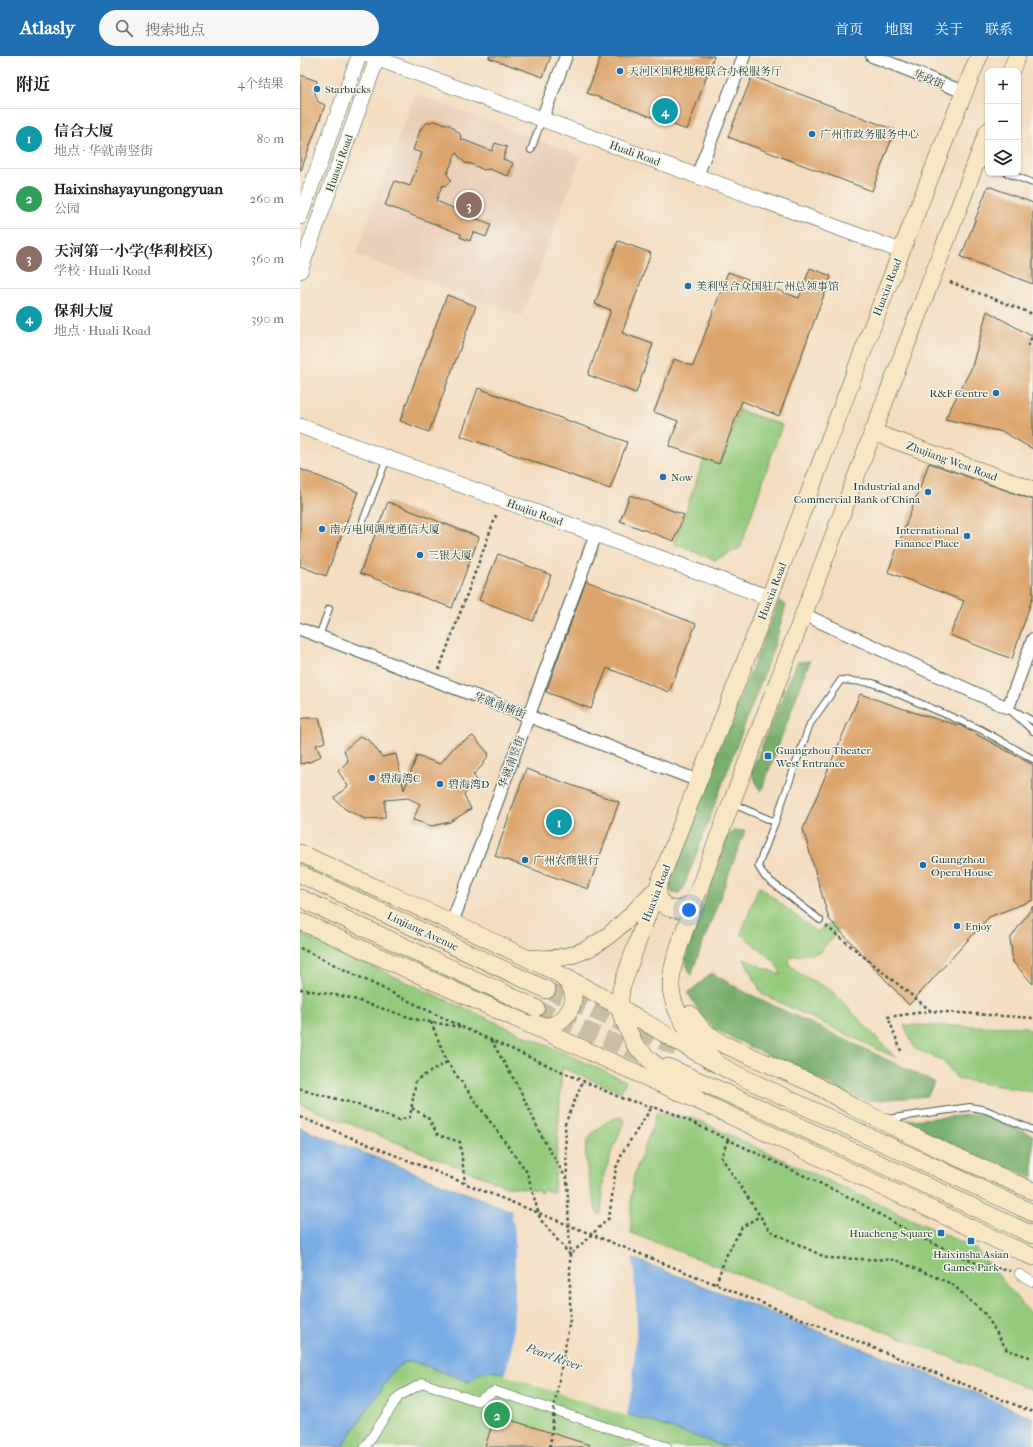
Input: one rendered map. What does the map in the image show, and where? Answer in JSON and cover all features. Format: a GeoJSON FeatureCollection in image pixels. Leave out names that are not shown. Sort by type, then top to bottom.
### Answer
{"type":"FeatureCollection","features":[{"type":"Feature","properties":{"kind":"main road","name":"Huaxia Road"},"geometry":{"type":"LineString","coordinates":[[701,1102],[650,1060],[635,1045],[621,1014],[621,989],[657,888],[770,598],[901,251],[979,56]]}},
{"type":"Feature","properties":{"kind":"main road"},"geometry":{"type":"LineString","coordinates":[[1012,68],[1017,56]]}},
{"type":"Feature","properties":{"kind":"main road"},"geometry":{"type":"LineString","coordinates":[[986,140],[982,164],[872,432],[696,896],[675,965],[678,986],[690,1013],[703,1031],[722,1044],[818,1086],[879,1120],[952,1155],[1033,1191]]}},
{"type":"Feature","properties":{"kind":"main road","name":"Zhujiang West Road"},"geometry":{"type":"LineString","coordinates":[[872,432],[1033,490]]}},
{"type":"Feature","properties":{"kind":"main road"},"geometry":{"type":"LineString","coordinates":[[300,853],[525,957],[620,1008],[719,1065],[1033,1213]]}},
{"type":"Feature","properties":{"kind":"main road","name":"Linjiang Avenue"},"geometry":{"type":"LineString","coordinates":[[300,874],[546,990]]}},
{"type":"Feature","properties":{"kind":"main road"},"geometry":{"type":"LineString","coordinates":[[657,888],[659,899],[663,905],[676,910],[684,909],[690,905],[696,896]]}},
{"type":"Feature","properties":{"kind":"main road"},"geometry":{"type":"LineString","coordinates":[[525,957],[545,960],[580,953],[593,947],[619,928],[657,888]]}},
{"type":"Feature","properties":{"kind":"main road","name":"Linjiang Avenue"},"geometry":{"type":"LineString","coordinates":[[300,898],[536,1008]]}},
{"type":"Feature","properties":{"kind":"main road"},"geometry":{"type":"LineString","coordinates":[[300,921],[701,1102],[1033,1257]]}},
{"type":"Feature","properties":{"kind":"main road"},"geometry":{"type":"LineString","coordinates":[[678,952],[671,983],[676,1008],[684,1024],[699,1045],[719,1065]]}},
{"type":"Feature","properties":{"kind":"main road"},"geometry":{"type":"LineString","coordinates":[[526,1023],[544,1026],[562,1021],[573,1004],[571,986],[566,980],[555,972]]}},
{"type":"Feature","properties":{"kind":"main road"},"geometry":{"type":"LineString","coordinates":[[635,1045],[646,1055],[658,1062],[1033,1235]]}},
{"type":"Feature","properties":{"kind":"main road"},"geometry":{"type":"LineString","coordinates":[[638,1074],[708,1085]]}},
{"type":"Feature","properties":{"kind":"street","name":"Huasui Road"},"geometry":{"type":"LineString","coordinates":[[300,217],[359,56]]}},
{"type":"Feature","properties":{"kind":"street"},"geometry":{"type":"LineString","coordinates":[[542,119],[566,56]]}},
{"type":"Feature","properties":{"kind":"street"},"geometry":{"type":"LineString","coordinates":[[697,176],[744,56]]}},
{"type":"Feature","properties":{"kind":"street","name":"华政街"},"geometry":{"type":"LineString","coordinates":[[872,56],[964,92]]}},
{"type":"Feature","properties":{"kind":"street","name":"Huasui Road"},"geometry":{"type":"LineString","coordinates":[[300,271],[375,57]]}},
{"type":"Feature","properties":{"kind":"street","name":"Huali Road"},"geometry":{"type":"LineString","coordinates":[[375,57],[901,251]]}},
{"type":"Feature","properties":{"kind":"street","name":"Huajiu Road"},"geometry":{"type":"LineString","coordinates":[[300,426],[770,598]]}},
{"type":"Feature","properties":{"kind":"street","name":"华就南竖街"},"geometry":{"type":"LineString","coordinates":[[452,923],[596,534]]}},
{"type":"Feature","properties":{"kind":"street"},"geometry":{"type":"LineString","coordinates":[[803,614],[1008,708],[1033,639]]}},
{"type":"Feature","properties":{"kind":"street","name":"华就南横街"},"geometry":{"type":"LineString","coordinates":[[300,629],[699,781]]}},
{"type":"Feature","properties":{"kind":"street"},"geometry":{"type":"LineString","coordinates":[[1019,1274],[1033,1282]]}},
{"type":"Feature","properties":{"kind":"street"},"geometry":{"type":"LineString","coordinates":[[365,1447],[399,1396],[423,1383],[477,1401],[495,1391],[667,1447]]}},
{"type":"Feature","properties":{"kind":"lane"},"geometry":{"type":"LineString","coordinates":[[531,150],[542,119]]}},
{"type":"Feature","properties":{"kind":"lane"},"geometry":{"type":"LineString","coordinates":[[1015,176],[1033,183]]}},
{"type":"Feature","properties":{"kind":"lane"},"geometry":{"type":"LineString","coordinates":[[363,521],[387,458]]}},
{"type":"Feature","properties":{"kind":"lane"},"geometry":{"type":"LineString","coordinates":[[319,636],[329,609]]}},
{"type":"Feature","properties":{"kind":"lane"},"geometry":{"type":"LineString","coordinates":[[820,920],[765,877],[758,866],[810,724],[841,680],[873,683],[982,730],[1033,759]]}},
{"type":"Feature","properties":{"kind":"lane"},"geometry":{"type":"LineString","coordinates":[[1008,708],[1033,716]]}},
{"type":"Feature","properties":{"kind":"lane"},"geometry":{"type":"LineString","coordinates":[[1008,708],[1033,721]]}},
{"type":"Feature","properties":{"kind":"lane"},"geometry":{"type":"LineString","coordinates":[[1008,708],[1033,731]]}},
{"type":"Feature","properties":{"kind":"lane"},"geometry":{"type":"LineString","coordinates":[[732,803],[775,822]]}},
{"type":"Feature","properties":{"kind":"lane"},"geometry":{"type":"LineString","coordinates":[[879,1120],[970,1107],[986,1110],[1033,1130]]}},
{"type":"Feature","properties":{"kind":"path"},"geometry":{"type":"LineString","coordinates":[[950,282],[1033,314]]}},
{"type":"Feature","properties":{"kind":"path"},"geometry":{"type":"LineString","coordinates":[[1028,346],[1033,333]]}},
{"type":"Feature","properties":{"kind":"path"},"geometry":{"type":"LineString","coordinates":[[438,672],[497,513]]}},
{"type":"Feature","properties":{"kind":"path"},"geometry":{"type":"LineString","coordinates":[[820,920],[931,1011],[1033,1018]]}},
{"type":"Feature","properties":{"kind":"path"},"geometry":{"type":"LineString","coordinates":[[300,948],[464,1028],[584,1082],[621,1098],[670,1112],[853,1199],[917,1236],[976,1263],[1019,1274]]}},
{"type":"Feature","properties":{"kind":"path"},"geometry":{"type":"LineString","coordinates":[[300,989],[347,998],[418,1020],[464,1028]]}},
{"type":"Feature","properties":{"kind":"path"},"geometry":{"type":"LineString","coordinates":[[901,1050],[888,1017],[938,1011]]}},
{"type":"Feature","properties":{"kind":"path"},"geometry":{"type":"LineString","coordinates":[[430,1022],[448,1062],[527,1172],[540,1220],[570,1255]]}},
{"type":"Feature","properties":{"kind":"path"},"geometry":{"type":"LineString","coordinates":[[490,1040],[520,1090],[542,1137],[566,1178]]}},
{"type":"Feature","properties":{"kind":"path"},"geometry":{"type":"LineString","coordinates":[[300,1088],[302,1090],[356,1104],[399,1120],[410,1117],[416,1080],[448,1062]]}},
{"type":"Feature","properties":{"kind":"path"},"geometry":{"type":"LineString","coordinates":[[550,1447],[554,1402],[570,1320],[570,1255],[565,1124],[584,1082]]}},
{"type":"Feature","properties":{"kind":"path"},"geometry":{"type":"LineString","coordinates":[[570,1255],[609,1218],[616,1168],[624,1150],[652,1106]]}},
{"type":"Feature","properties":{"kind":"path"},"geometry":{"type":"LineString","coordinates":[[412,1108],[428,1118],[438,1135],[460,1142],[465,1183]]}},
{"type":"Feature","properties":{"kind":"path"},"geometry":{"type":"LineString","coordinates":[[300,1117],[1033,1412]]}},
{"type":"Feature","properties":{"kind":"path"},"geometry":{"type":"LineString","coordinates":[[728,1140],[721,1157],[770,1231],[828,1258],[896,1260],[952,1284],[986,1315],[1007,1350],[1033,1358]]}},
{"type":"Feature","properties":{"kind":"path"},"geometry":{"type":"LineString","coordinates":[[716,1284],[725,1258],[742,1227],[760,1216]]}},
{"type":"Feature","properties":{"kind":"shaded area"},"geometry":{"type":"Polygon","coordinates":[[[415,94],[581,156],[522,316],[356,255],[415,94]]]}},
{"type":"Feature","properties":{"kind":"green space"},"geometry":{"type":"Polygon","coordinates":[[[739,410],[782,425],[740,548],[715,560],[674,544],[704,459],[720,464],[739,410]]]}},
{"type":"Feature","properties":{"kind":"green space"},"geometry":{"type":"Polygon","coordinates":[[[779,601],[786,605],[775,644],[683,889],[679,893],[672,893],[667,878],[779,601]]]}},
{"type":"Feature","properties":{"kind":"green space"},"geometry":{"type":"Polygon","coordinates":[[[810,661],[761,792],[751,772],[797,662],[810,661]]]}},
{"type":"Feature","properties":{"kind":"green space"},"geometry":{"type":"Polygon","coordinates":[[[733,830],[745,831],[691,975],[685,962],[689,946],[727,838],[733,830]]]}},
{"type":"Feature","properties":{"kind":"green space"},"geometry":{"type":"Polygon","coordinates":[[[759,886],[816,932],[832,923],[839,929],[819,953],[793,956],[789,959],[789,964],[799,973],[832,991],[896,1058],[762,994],[744,959],[781,974],[775,962],[741,934],[759,886]]]}},
{"type":"Feature","properties":{"kind":"green space"},"geometry":{"type":"Polygon","coordinates":[[[300,934],[626,1081],[621,1092],[562,1068],[554,1192],[543,1190],[542,1193],[538,1190],[506,1186],[300,1104],[300,934]]]}},
{"type":"Feature","properties":{"kind":"green space"},"geometry":{"type":"Polygon","coordinates":[[[712,973],[741,990],[934,1082],[928,1096],[868,1101],[855,1097],[714,1029],[700,1013],[688,993],[712,973]]]}},
{"type":"Feature","properties":{"kind":"green space"},"geometry":{"type":"Polygon","coordinates":[[[904,1025],[1026,1027],[1033,1032],[1033,1092],[958,1079],[942,1060],[915,1049],[904,1025]]]}},
{"type":"Feature","properties":{"kind":"green space"},"geometry":{"type":"Polygon","coordinates":[[[657,1113],[693,1118],[976,1249],[1033,1317],[1033,1390],[631,1233],[631,1197],[634,1175],[657,1113]]]}},
{"type":"Feature","properties":{"kind":"green space"},"geometry":{"type":"Polygon","coordinates":[[[982,1114],[1033,1135],[1033,1177],[980,1157],[899,1121],[982,1114]]]}},
{"type":"Feature","properties":{"kind":"green space"},"geometry":{"type":"Polygon","coordinates":[[[621,1117],[624,1122],[604,1174],[601,1214],[597,1214],[587,1167],[587,1143],[600,1126],[621,1117]]]}},
{"type":"Feature","properties":{"kind":"green space"},"geometry":{"type":"Polygon","coordinates":[[[404,1362],[415,1362],[469,1382],[481,1373],[493,1371],[504,1373],[727,1447],[342,1447],[394,1370],[404,1362]]]}},
{"type":"Feature","properties":{"kind":"water","name":"Pearl River"},"geometry":{"type":"Polygon","coordinates":[[[300,1128],[956,1385],[1033,1418],[1033,1447],[727,1447],[504,1373],[489,1371],[481,1373],[470,1382],[415,1362],[404,1362],[394,1370],[342,1447],[300,1447],[300,1128]]]}},
{"type":"Feature","properties":{"kind":"pier"},"geometry":{"type":"Polygon","coordinates":[[[511,1209],[633,1256],[637,1323],[632,1387],[627,1416],[505,1375],[512,1345],[515,1297],[515,1233],[511,1209]]]}},
{"type":"Feature","properties":{"kind":"building"},"geometry":{"type":"Polygon","coordinates":[[[489,56],[551,56],[543,77],[489,58],[489,56]]]}},
{"type":"Feature","properties":{"kind":"building"},"geometry":{"type":"Polygon","coordinates":[[[601,56],[714,56],[687,130],[587,93],[601,56]]]}},
{"type":"Feature","properties":{"kind":"building"},"geometry":{"type":"Polygon","coordinates":[[[300,75],[317,81],[314,90],[318,102],[325,105],[301,170],[300,170],[300,75]]]}},
{"type":"Feature","properties":{"kind":"building","name":"广州市政务服务中心"},"geometry":{"type":"Polygon","coordinates":[[[752,76],[895,130],[872,191],[728,137],[752,76]]]}},
{"type":"Feature","properties":{"kind":"building"},"geometry":{"type":"Polygon","coordinates":[[[434,121],[450,125],[460,134],[461,139],[492,151],[495,143],[507,147],[503,159],[513,163],[508,176],[489,169],[484,170],[465,163],[456,153],[447,174],[451,180],[447,185],[442,186],[436,201],[463,213],[468,213],[469,216],[491,224],[486,237],[473,232],[470,241],[460,237],[461,234],[385,205],[395,181],[410,186],[422,153],[413,150],[421,128],[427,123],[434,121]]]}},
{"type":"Feature","properties":{"kind":"building"},"geometry":{"type":"Polygon","coordinates":[[[988,186],[1033,203],[1033,284],[961,257],[988,186]]]}},
{"type":"Feature","properties":{"kind":"building"},"geometry":{"type":"Polygon","coordinates":[[[618,241],[651,253],[622,333],[653,344],[636,393],[588,375],[611,310],[595,304],[618,241]]]}},
{"type":"Feature","properties":{"kind":"building"},"geometry":{"type":"Polygon","coordinates":[[[810,268],[831,276],[779,416],[742,401],[719,464],[669,446],[678,421],[654,412],[674,359],[693,366],[728,272],[799,298],[810,268]]]}},
{"type":"Feature","properties":{"kind":"building"},"geometry":{"type":"Polygon","coordinates":[[[447,295],[476,306],[429,432],[400,421],[447,295]]]}},
{"type":"Feature","properties":{"kind":"building","name":"R&F Centre"},"geometry":{"type":"Polygon","coordinates":[[[987,311],[1033,337],[1033,449],[1003,432],[945,419],[972,367],[987,311]]]}},
{"type":"Feature","properties":{"kind":"building"},"geometry":{"type":"Polygon","coordinates":[[[478,388],[627,442],[610,489],[461,436],[478,388]]]}},
{"type":"Feature","properties":{"kind":"building","name":"International Finance Place"},"geometry":{"type":"Polygon","coordinates":[[[929,463],[1033,500],[1033,596],[1012,659],[950,635],[964,601],[888,572],[929,463]]]}},
{"type":"Feature","properties":{"kind":"building","name":"南方电网调度通信大厦"},"geometry":{"type":"Polygon","coordinates":[[[300,469],[358,492],[326,576],[300,566],[300,469]]]}},
{"type":"Feature","properties":{"kind":"building"},"geometry":{"type":"Polygon","coordinates":[[[630,495],[684,515],[674,541],[620,521],[630,495]]]}},
{"type":"Feature","properties":{"kind":"building","name":"三银大厦"},"geometry":{"type":"Polygon","coordinates":[[[388,502],[479,537],[452,608],[360,573],[388,502]]]}},
{"type":"Feature","properties":{"kind":"building"},"geometry":{"type":"Polygon","coordinates":[[[498,554],[551,575],[533,621],[479,600],[498,554]]]}},
{"type":"Feature","properties":{"kind":"building"},"geometry":{"type":"Polygon","coordinates":[[[586,581],[696,624],[669,692],[607,668],[591,709],[546,692],[586,581]]]}},
{"type":"Feature","properties":{"kind":"building","name":"Guangzhou Opera House"},"geometry":{"type":"Polygon","coordinates":[[[860,694],[919,714],[961,726],[1033,765],[1033,900],[989,917],[909,1005],[829,919],[803,829],[860,694]]]}},
{"type":"Feature","properties":{"kind":"building"},"geometry":{"type":"Polygon","coordinates":[[[319,718],[325,742],[316,745],[321,756],[310,762],[300,764],[300,719],[319,718]]]}},
{"type":"Feature","properties":{"kind":"building"},"geometry":{"type":"Polygon","coordinates":[[[361,736],[371,742],[382,757],[396,754],[404,790],[417,756],[440,764],[455,746],[473,736],[489,754],[482,766],[473,775],[477,780],[464,795],[471,809],[450,822],[432,826],[413,820],[420,804],[408,798],[385,800],[385,818],[365,819],[345,809],[334,798],[348,786],[338,771],[348,761],[344,750],[361,736]]]}},
{"type":"Feature","properties":{"kind":"building"},"geometry":{"type":"Polygon","coordinates":[[[526,769],[619,802],[588,889],[495,856],[526,769]]]}},
{"type":"Feature","properties":{"kind":"building"},"geometry":{"type":"Polygon","coordinates":[[[1033,906],[1033,984],[1013,962],[1010,939],[1033,906]]]}},
{"type":"Feature","properties":{"kind":"building"},"geometry":{"type":"Polygon","coordinates":[[[495,1415],[590,1445],[589,1447],[485,1447],[495,1415]]]}},
{"type":"Feature","properties":{"kind":"tunnel"},"geometry":{"type":"LineString","coordinates":[[547,990],[679,1049]]}},
{"type":"Feature","properties":{"kind":"tunnel"},"geometry":{"type":"LineString","coordinates":[[536,1008],[649,1058]]}},
{"type":"Feature","properties":{"kind":"place","name":"天河区国税地税联合办税服务厅"},"geometry":{"type":"Point","coordinates":[620,71]}},
{"type":"Feature","properties":{"kind":"place","name":"Starbucks"},"geometry":{"type":"Point","coordinates":[317,89]}},
{"type":"Feature","properties":{"kind":"place","name":"保利大厦"},"geometry":{"type":"Point","coordinates":[665,111]}},
{"type":"Feature","properties":{"kind":"place","name":"广州市政务服务中心"},"geometry":{"type":"Point","coordinates":[812,134]}},
{"type":"Feature","properties":{"kind":"place","name":"天河第一小学(华利校区)"},"geometry":{"type":"Point","coordinates":[469,205]}},
{"type":"Feature","properties":{"kind":"place","name":"美利坚合众国驻广州总领事馆"},"geometry":{"type":"Point","coordinates":[688,286]}},
{"type":"Feature","properties":{"kind":"place","name":"R&F Centre"},"geometry":{"type":"Point","coordinates":[996,393]}},
{"type":"Feature","properties":{"kind":"place","name":"Now"},"geometry":{"type":"Point","coordinates":[663,477]}},
{"type":"Feature","properties":{"kind":"place","name":"Industrial and Commercial Bank of China"},"geometry":{"type":"Point","coordinates":[928,492]}},
{"type":"Feature","properties":{"kind":"place","name":"南方电网调度通信大厦"},"geometry":{"type":"Point","coordinates":[322,529]}},
{"type":"Feature","properties":{"kind":"place","name":"International Finance Place"},"geometry":{"type":"Point","coordinates":[967,536]}},
{"type":"Feature","properties":{"kind":"place","name":"三银大厦"},"geometry":{"type":"Point","coordinates":[420,555]}},
{"type":"Feature","properties":{"kind":"place","name":"Guangzhou Theater West Entrance"},"geometry":{"type":"Point","coordinates":[768,756]}},
{"type":"Feature","properties":{"kind":"place","name":"碧海湾C"},"geometry":{"type":"Point","coordinates":[372,778]}},
{"type":"Feature","properties":{"kind":"place","name":"碧海湾D"},"geometry":{"type":"Point","coordinates":[440,784]}},
{"type":"Feature","properties":{"kind":"place","name":"信合大厦"},"geometry":{"type":"Point","coordinates":[559,822]}},
{"type":"Feature","properties":{"kind":"place","name":"广州农商银行"},"geometry":{"type":"Point","coordinates":[525,860]}},
{"type":"Feature","properties":{"kind":"place","name":"Guangzhou Opera House"},"geometry":{"type":"Point","coordinates":[923,865]}},
{"type":"Feature","properties":{"kind":"place","name":"Enjoy"},"geometry":{"type":"Point","coordinates":[957,926]}},
{"type":"Feature","properties":{"kind":"place","name":"Huacheng Square"},"geometry":{"type":"Point","coordinates":[941,1233]}},
{"type":"Feature","properties":{"kind":"place","name":"Haixinsha Asian Games Park"},"geometry":{"type":"Point","coordinates":[971,1241]}},
{"type":"Feature","properties":{"kind":"place","name":"Haixinshayayungongyuan"},"geometry":{"type":"Point","coordinates":[497,1415]}}]}
